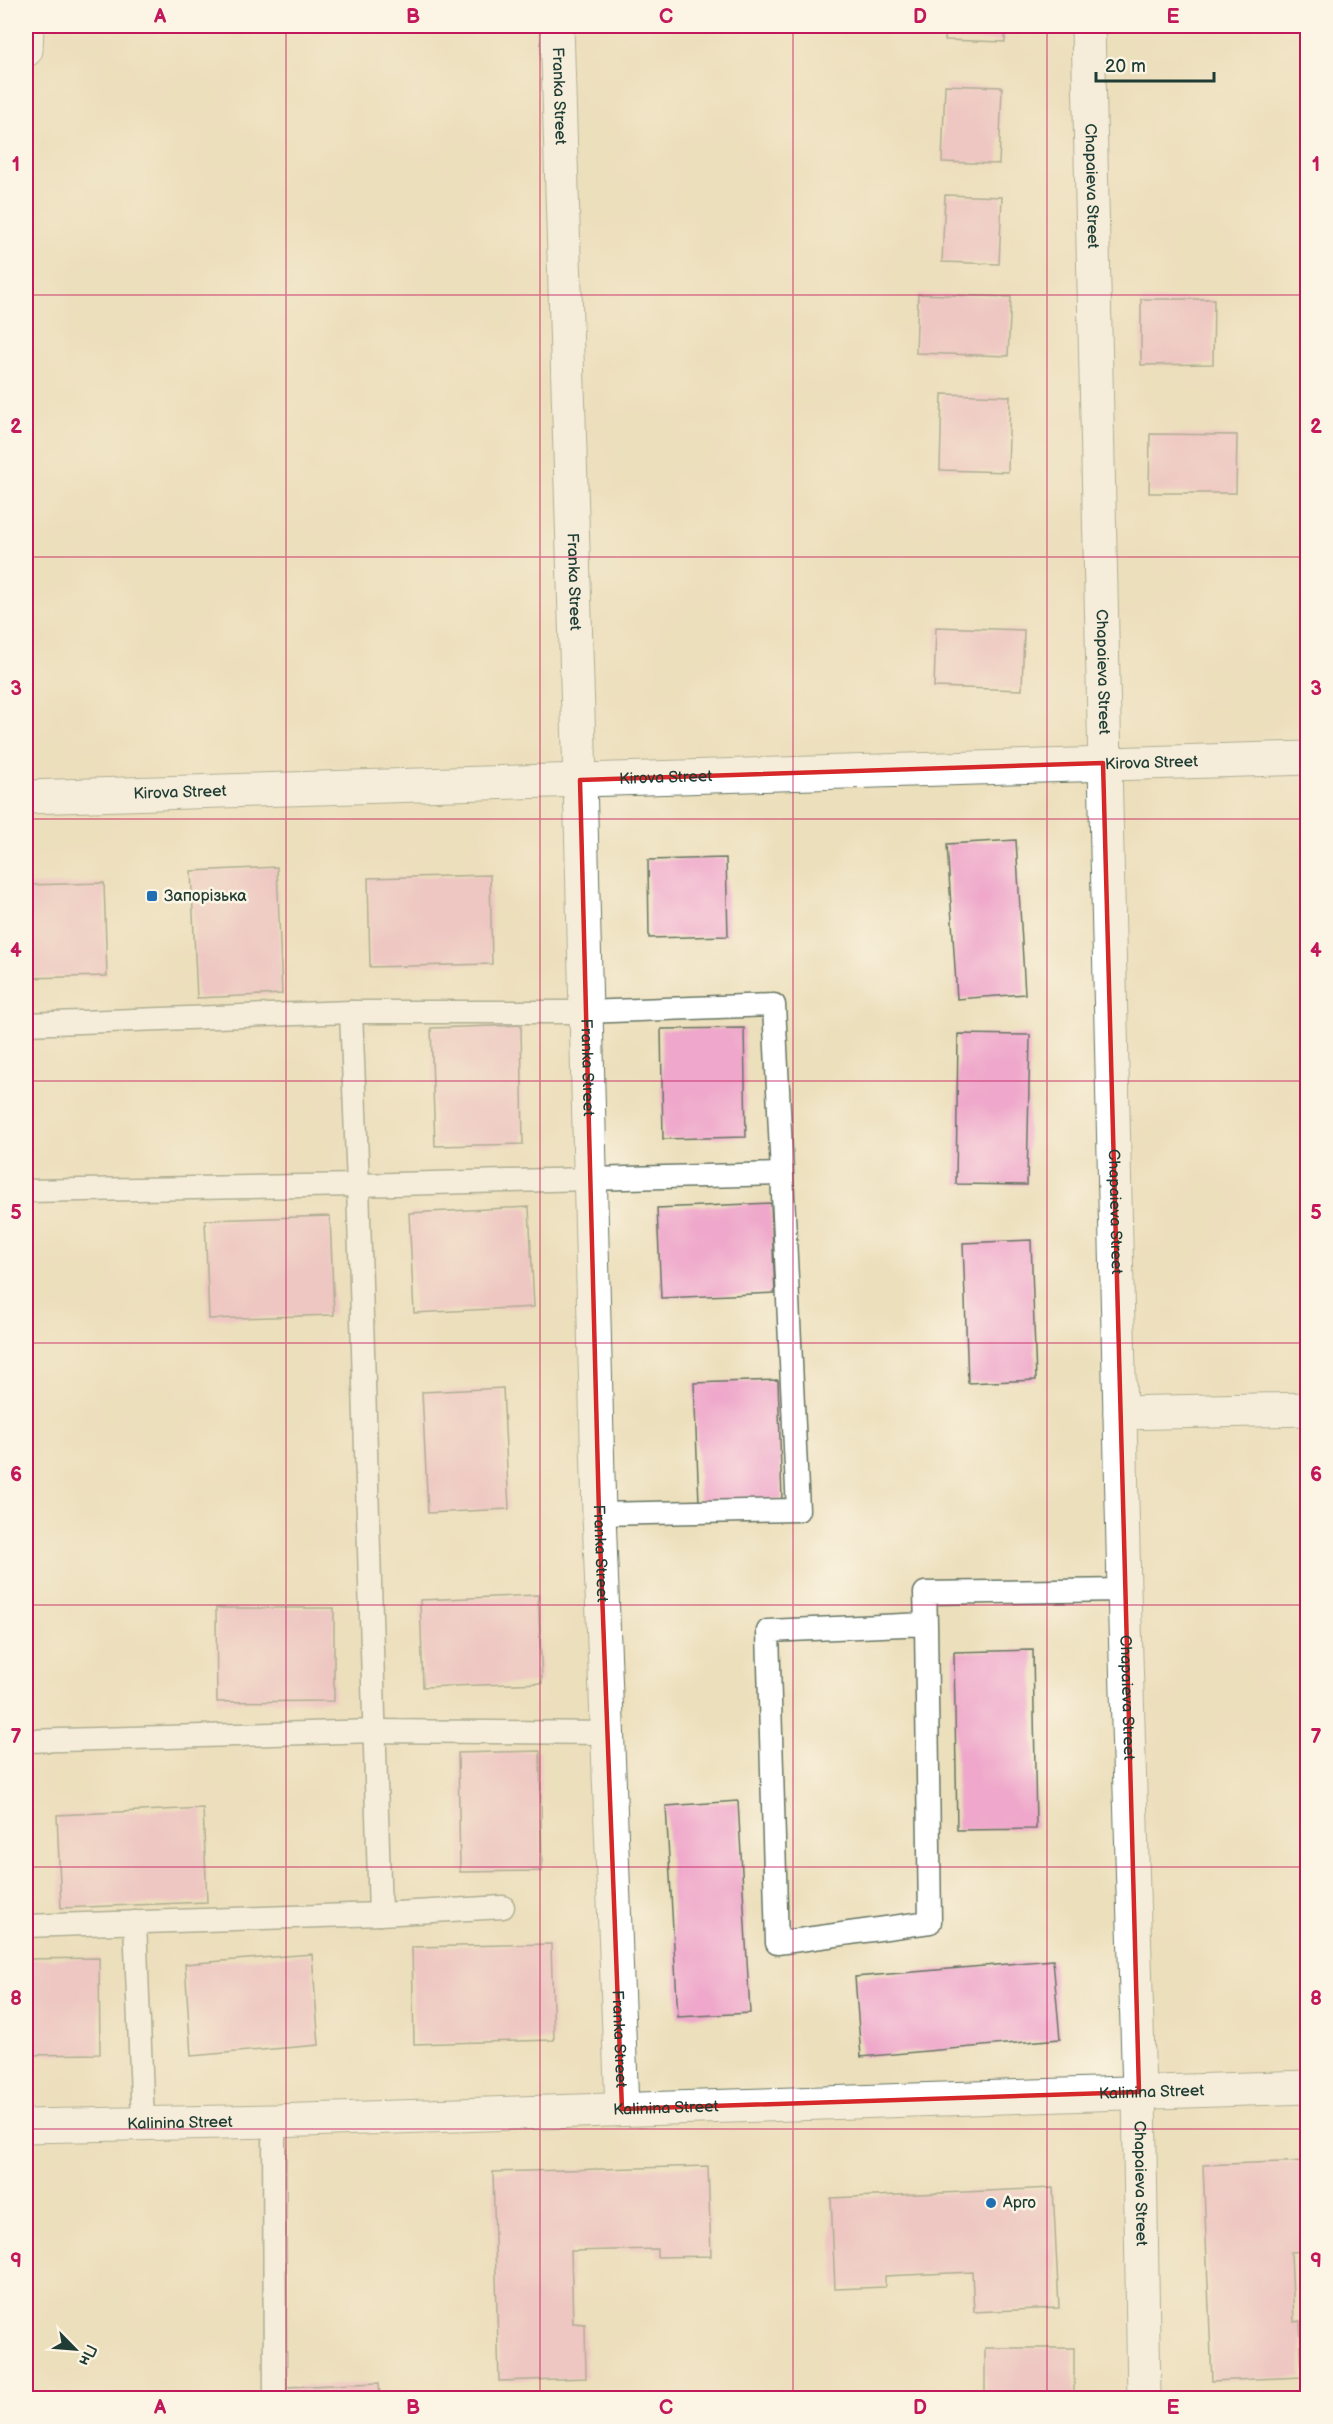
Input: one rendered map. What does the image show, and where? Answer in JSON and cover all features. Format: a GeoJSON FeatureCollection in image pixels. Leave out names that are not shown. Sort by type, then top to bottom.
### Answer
{"type":"FeatureCollection","features":[{"type":"Feature","properties":{"kind":"street"},"geometry":{"type":"LineString","coordinates":[[26,50],[27,26]]}},
{"type":"Feature","properties":{"kind":"street","name":"Franka Street"},"geometry":{"type":"LineString","coordinates":[[557,26],[599,1514],[622,2109]]}},
{"type":"Feature","properties":{"kind":"street","name":"Chapaieva Street"},"geometry":{"type":"LineString","coordinates":[[1088,26],[1103,763],[1139,2092],[1144,2398]]}},
{"type":"Feature","properties":{"kind":"street","name":"Kirova Street"},"geometry":{"type":"LineString","coordinates":[[26,797],[1308,758]]}},
{"type":"Feature","properties":{"kind":"street"},"geometry":{"type":"LineString","coordinates":[[1120,1413],[1308,1409]]}},
{"type":"Feature","properties":{"kind":"street","name":"Kalinina Street"},"geometry":{"type":"LineString","coordinates":[[26,2126],[273,2121],[1308,2087]]}},
{"type":"Feature","properties":{"kind":"lane"},"geometry":{"type":"LineString","coordinates":[[26,1024],[351,1012],[585,1012],[774,1005],[780,1174],[798,1510],[599,1514]]}},
{"type":"Feature","properties":{"kind":"lane"},"geometry":{"type":"LineString","coordinates":[[351,1012],[380,1914]]}},
{"type":"Feature","properties":{"kind":"lane"},"geometry":{"type":"LineString","coordinates":[[26,1191],[780,1174]]}},
{"type":"Feature","properties":{"kind":"lane"},"geometry":{"type":"LineString","coordinates":[[926,1624],[768,1631],[777,1943],[930,1922],[926,1624],[925,1593],[1124,1590]]}},
{"type":"Feature","properties":{"kind":"lane"},"geometry":{"type":"LineString","coordinates":[[26,1742],[375,1731],[608,1732]]}},
{"type":"Feature","properties":{"kind":"lane"},"geometry":{"type":"LineString","coordinates":[[26,1926],[380,1914],[503,1907]]}},
{"type":"Feature","properties":{"kind":"lane"},"geometry":{"type":"LineString","coordinates":[[135,1923],[143,2122]]}},
{"type":"Feature","properties":{"kind":"lane"},"geometry":{"type":"LineString","coordinates":[[273,2121],[275,2398]]}},
{"type":"Feature","properties":{"kind":"highlighted area"},"geometry":{"type":"Polygon","coordinates":[[[1103,763],[1139,2092],[622,2109],[599,1514],[580,780],[1103,763]]]}},
{"type":"Feature","properties":{"kind":"building"},"geometry":{"type":"Polygon","coordinates":[[[945,26],[1005,26],[1005,42],[945,40],[945,26]]]}},
{"type":"Feature","properties":{"kind":"building"},"geometry":{"type":"Polygon","coordinates":[[[945,85],[1002,87],[999,164],[942,162],[945,85]]]}},
{"type":"Feature","properties":{"kind":"building"},"geometry":{"type":"Polygon","coordinates":[[[945,195],[1002,197],[999,264],[942,262],[945,195]]]}},
{"type":"Feature","properties":{"kind":"building"},"geometry":{"type":"Polygon","coordinates":[[[918,294],[1011,297],[1008,356],[916,353],[918,294]]]}},
{"type":"Feature","properties":{"kind":"building"},"geometry":{"type":"Polygon","coordinates":[[[1141,299],[1214,299],[1213,364],[1141,365],[1141,299]]]}},
{"type":"Feature","properties":{"kind":"building"},"geometry":{"type":"Polygon","coordinates":[[[942,394],[1010,396],[1008,472],[940,470],[942,394]]]}},
{"type":"Feature","properties":{"kind":"building"},"geometry":{"type":"Polygon","coordinates":[[[1150,434],[1237,435],[1236,493],[1149,493],[1150,434]]]}},
{"type":"Feature","properties":{"kind":"building"},"geometry":{"type":"Polygon","coordinates":[[[936,627],[1024,630],[1022,690],[934,687],[936,627]]]}},
{"type":"Feature","properties":{"kind":"building"},"geometry":{"type":"Polygon","coordinates":[[[1016,840],[1025,994],[957,999],[947,844],[1016,840]]]}},
{"type":"Feature","properties":{"kind":"building"},"geometry":{"type":"Polygon","coordinates":[[[726,858],[728,936],[649,938],[648,860],[726,858]]]}},
{"type":"Feature","properties":{"kind":"building"},"geometry":{"type":"Polygon","coordinates":[[[277,867],[282,994],[197,998],[191,871],[277,867]]]}},
{"type":"Feature","properties":{"kind":"building"},"geometry":{"type":"Polygon","coordinates":[[[490,875],[492,964],[370,967],[368,878],[490,875]]]}},
{"type":"Feature","properties":{"kind":"building"},"geometry":{"type":"Polygon","coordinates":[[[104,883],[107,976],[26,978],[26,885],[104,883]]]}},
{"type":"Feature","properties":{"kind":"building"},"geometry":{"type":"Polygon","coordinates":[[[521,1025],[523,1144],[435,1146],[431,1028],[521,1025]]]}},
{"type":"Feature","properties":{"kind":"building"},"geometry":{"type":"Polygon","coordinates":[[[744,1028],[746,1137],[663,1139],[661,1029],[744,1028]]]}},
{"type":"Feature","properties":{"kind":"building"},"geometry":{"type":"Polygon","coordinates":[[[958,1034],[1030,1035],[1027,1185],[956,1184],[958,1034]]]}},
{"type":"Feature","properties":{"kind":"building"},"geometry":{"type":"Polygon","coordinates":[[[771,1203],[775,1293],[661,1298],[657,1208],[771,1203]]]}},
{"type":"Feature","properties":{"kind":"building"},"geometry":{"type":"Polygon","coordinates":[[[529,1207],[534,1307],[414,1313],[409,1213],[529,1207]]]}},
{"type":"Feature","properties":{"kind":"building"},"geometry":{"type":"Polygon","coordinates":[[[330,1216],[334,1315],[209,1319],[205,1220],[330,1216]]]}},
{"type":"Feature","properties":{"kind":"building"},"geometry":{"type":"Polygon","coordinates":[[[1031,1240],[1036,1380],[968,1383],[963,1243],[1031,1240]]]}},
{"type":"Feature","properties":{"kind":"building"},"geometry":{"type":"Polygon","coordinates":[[[778,1380],[782,1499],[699,1503],[694,1383],[778,1380]]]}},
{"type":"Feature","properties":{"kind":"building"},"geometry":{"type":"Polygon","coordinates":[[[503,1388],[509,1509],[428,1513],[422,1392],[503,1388]]]}},
{"type":"Feature","properties":{"kind":"building"},"geometry":{"type":"Polygon","coordinates":[[[538,1595],[542,1683],[423,1687],[420,1600],[538,1595]]]}},
{"type":"Feature","properties":{"kind":"building"},"geometry":{"type":"Polygon","coordinates":[[[216,1608],[334,1608],[334,1701],[217,1702],[216,1608]]]}},
{"type":"Feature","properties":{"kind":"building"},"geometry":{"type":"Polygon","coordinates":[[[1033,1650],[1036,1829],[957,1830],[954,1652],[1033,1650]]]}},
{"type":"Feature","properties":{"kind":"building"},"geometry":{"type":"Polygon","coordinates":[[[540,1751],[542,1871],[460,1872],[458,1753],[540,1751]]]}},
{"type":"Feature","properties":{"kind":"building"},"geometry":{"type":"Polygon","coordinates":[[[738,1801],[750,2013],[678,2017],[666,1806],[738,1801]]]}},
{"type":"Feature","properties":{"kind":"building"},"geometry":{"type":"Polygon","coordinates":[[[203,1808],[207,1902],[61,1908],[57,1815],[203,1808]]]}},
{"type":"Feature","properties":{"kind":"building"},"geometry":{"type":"Polygon","coordinates":[[[551,1944],[554,2040],[414,2044],[412,1947],[551,1944]]]}},
{"type":"Feature","properties":{"kind":"building"},"geometry":{"type":"Polygon","coordinates":[[[312,1954],[319,2045],[191,2056],[185,1964],[312,1954]]]}},
{"type":"Feature","properties":{"kind":"building"},"geometry":{"type":"Polygon","coordinates":[[[99,1958],[100,2054],[26,2055],[26,1959],[99,1958]]]}},
{"type":"Feature","properties":{"kind":"building"},"geometry":{"type":"Polygon","coordinates":[[[1053,1960],[1060,2039],[861,2057],[855,1977],[1053,1960]]]}},
{"type":"Feature","properties":{"kind":"building"},"geometry":{"type":"Polygon","coordinates":[[[1308,2161],[1308,2251],[1291,2252],[1294,2322],[1300,2321],[1302,2377],[1212,2381],[1203,2165],[1308,2161]]]}},
{"type":"Feature","properties":{"kind":"building"},"geometry":{"type":"Polygon","coordinates":[[[708,2166],[711,2256],[657,2257],[657,2249],[571,2251],[573,2323],[585,2324],[586,2378],[499,2381],[493,2172],[708,2166]]]}},
{"type":"Feature","properties":{"kind":"building"},"geometry":{"type":"Polygon","coordinates":[[[1053,2188],[1059,2308],[974,2312],[972,2272],[885,2276],[885,2287],[835,2289],[831,2198],[1053,2188]]]}},
{"type":"Feature","properties":{"kind":"building"},"geometry":{"type":"Polygon","coordinates":[[[985,2348],[1074,2348],[1074,2398],[985,2398],[985,2348]]]}},
{"type":"Feature","properties":{"kind":"building"},"geometry":{"type":"Polygon","coordinates":[[[379,2383],[380,2398],[285,2398],[285,2387],[379,2383]]]}},
{"type":"Feature","properties":{"kind":"place","name":"Запорізька"},"geometry":{"type":"Point","coordinates":[152,896]}},
{"type":"Feature","properties":{"kind":"place","name":"Арго"},"geometry":{"type":"Point","coordinates":[991,2203]}}]}
